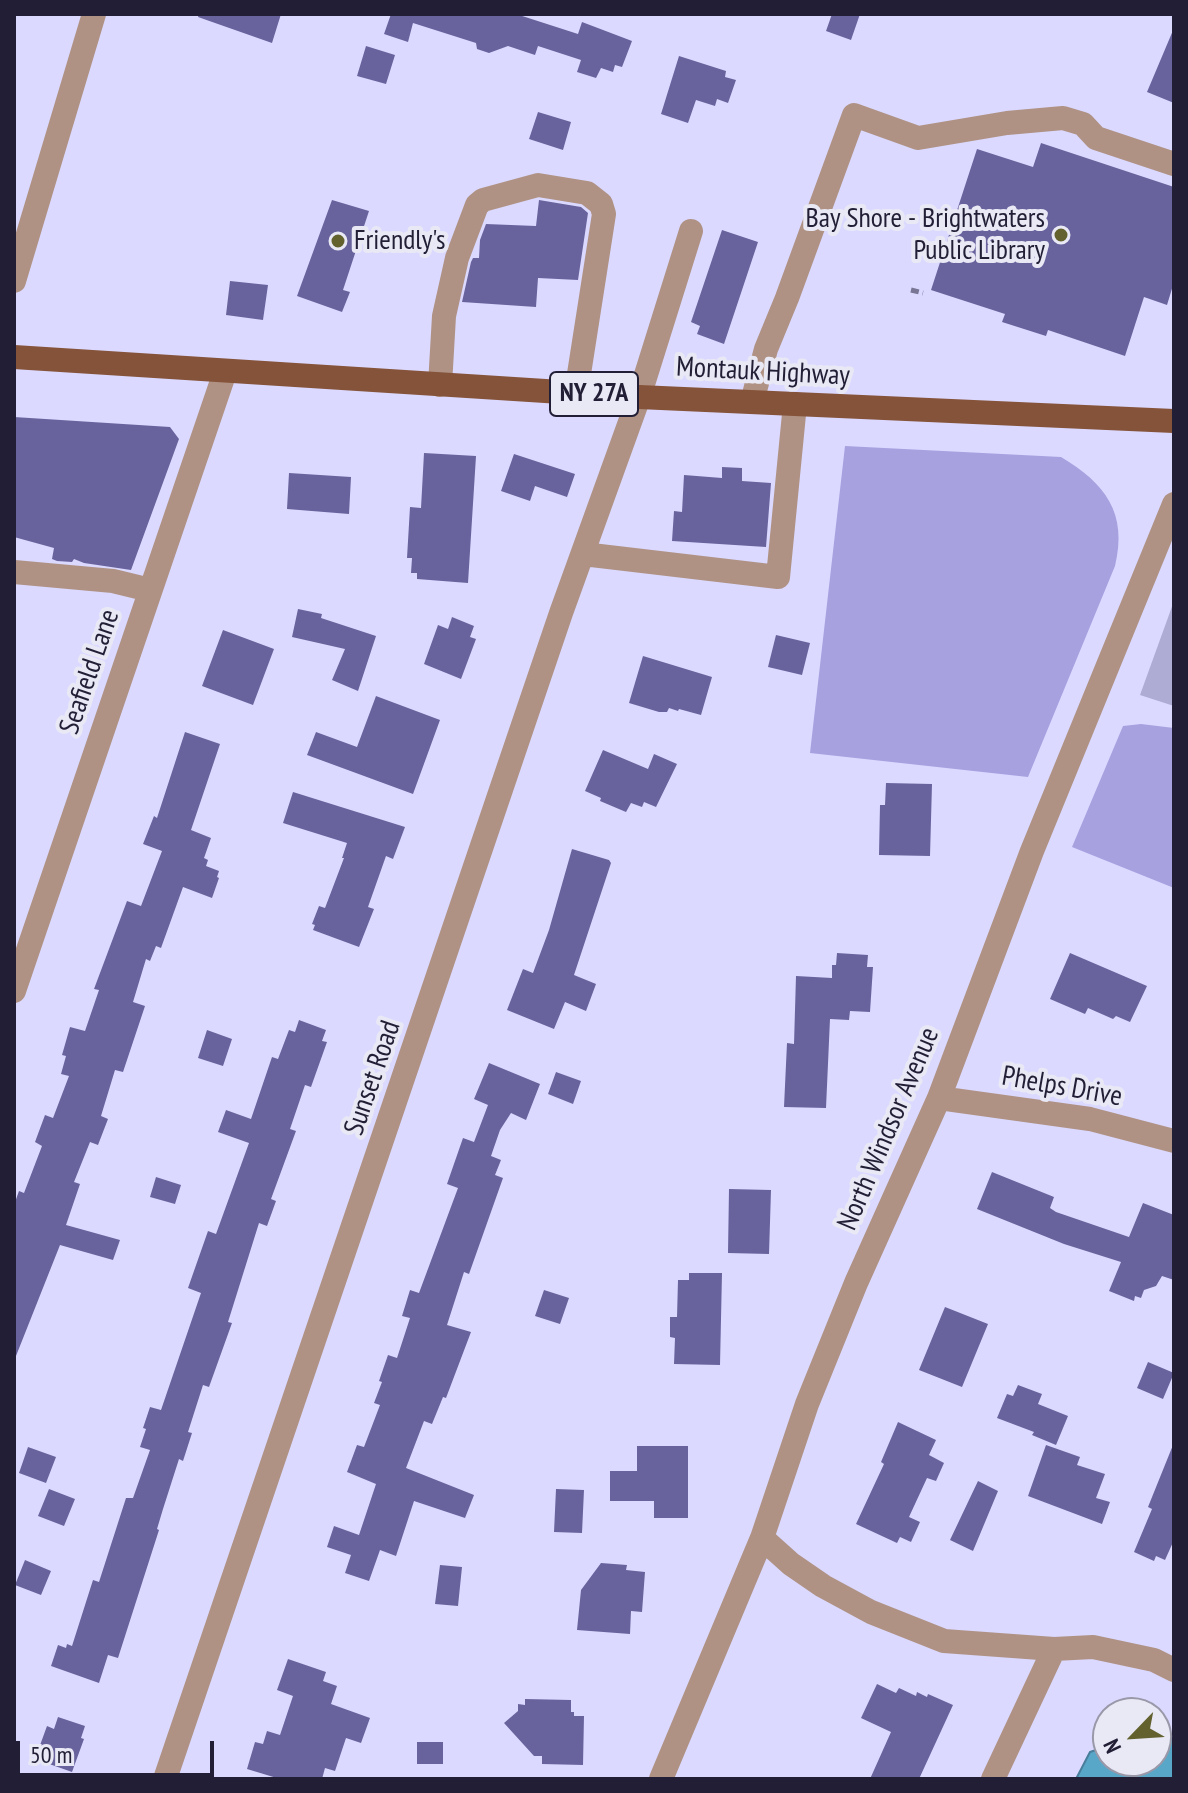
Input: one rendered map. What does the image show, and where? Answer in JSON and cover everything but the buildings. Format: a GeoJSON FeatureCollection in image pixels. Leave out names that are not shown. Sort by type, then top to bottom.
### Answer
{"type":"FeatureCollection","features":[{"type":"Feature","properties":{"kind":"main road","name":"Montauk Highway"},"geometry":{"type":"LineString","coordinates":[[14,357],[639,397],[1174,421]]}},
{"type":"Feature","properties":{"kind":"street"},"geometry":{"type":"LineString","coordinates":[[14,281],[24,213],[94,14]]}},
{"type":"Feature","properties":{"kind":"street"},"geometry":{"type":"LineString","coordinates":[[752,402],[766,349],[854,115],[918,138],[1007,123],[1063,118],[1083,124],[1096,138],[1174,164]]}},
{"type":"Feature","properties":{"kind":"street"},"geometry":{"type":"LineString","coordinates":[[440,385],[444,316],[457,258],[472,215],[483,200],[538,185],[587,193],[601,204],[604,214],[576,393]]}},
{"type":"Feature","properties":{"kind":"street","name":"Sunset Road"},"geometry":{"type":"LineString","coordinates":[[165,1779],[639,397],[691,231]]}},
{"type":"Feature","properties":{"kind":"street","name":"Seafield Lane"},"geometry":{"type":"LineString","coordinates":[[14,991],[225,372]]}},
{"type":"Feature","properties":{"kind":"street"},"geometry":{"type":"LineString","coordinates":[[583,554],[778,577],[795,404]]}},
{"type":"Feature","properties":{"kind":"street","name":"North Windsor Avenue"},"geometry":{"type":"LineString","coordinates":[[661,1779],[762,1538],[817,1377],[939,1098],[1032,851],[1174,504]]}},
{"type":"Feature","properties":{"kind":"street"},"geometry":{"type":"LineString","coordinates":[[14,572],[113,581],[150,590]]}},
{"type":"Feature","properties":{"kind":"street","name":"Phelps Drive"},"geometry":{"type":"LineString","coordinates":[[939,1098],[1090,1119],[1174,1141]]}},
{"type":"Feature","properties":{"kind":"street"},"geometry":{"type":"LineString","coordinates":[[762,1538],[791,1564],[823,1586],[871,1612],[944,1641],[1054,1649],[1093,1647],[1154,1660],[1174,1670]]}},
{"type":"Feature","properties":{"kind":"street"},"geometry":{"type":"LineString","coordinates":[[993,1779],[1054,1649]]}},
{"type":"Feature","properties":{"kind":"path"},"geometry":{"type":"LineString","coordinates":[[911,290],[923,293]]}},
{"type":"Feature","properties":{"kind":"shaded area"},"geometry":{"type":"Polygon","coordinates":[[[845,446],[1061,457],[1090,478],[1109,501],[1118,530],[1115,566],[1028,777],[810,753],[845,446]]]}},
{"type":"Feature","properties":{"kind":"shaded area"},"geometry":{"type":"Polygon","coordinates":[[[1174,601],[1174,706],[1140,695],[1174,601]]]}},
{"type":"Feature","properties":{"kind":"shaded area"},"geometry":{"type":"Polygon","coordinates":[[[1141,724],[1174,728],[1174,888],[1072,847],[1123,726],[1141,724]]]}},
{"type":"Feature","properties":{"kind":"shaded area"},"geometry":{"type":"Polygon","coordinates":[[[1172,1735],[1174,1779],[1076,1779],[1090,1752],[1092,1777],[1172,1777],[1172,1735]]]}},
{"type":"Feature","properties":{"kind":"place","name":"Bay Shore - Brightwaters Public Library"},"geometry":{"type":"Point","coordinates":[1061,235]}},
{"type":"Feature","properties":{"kind":"place","name":"Friendly's"},"geometry":{"type":"Point","coordinates":[338,241]}}]}
